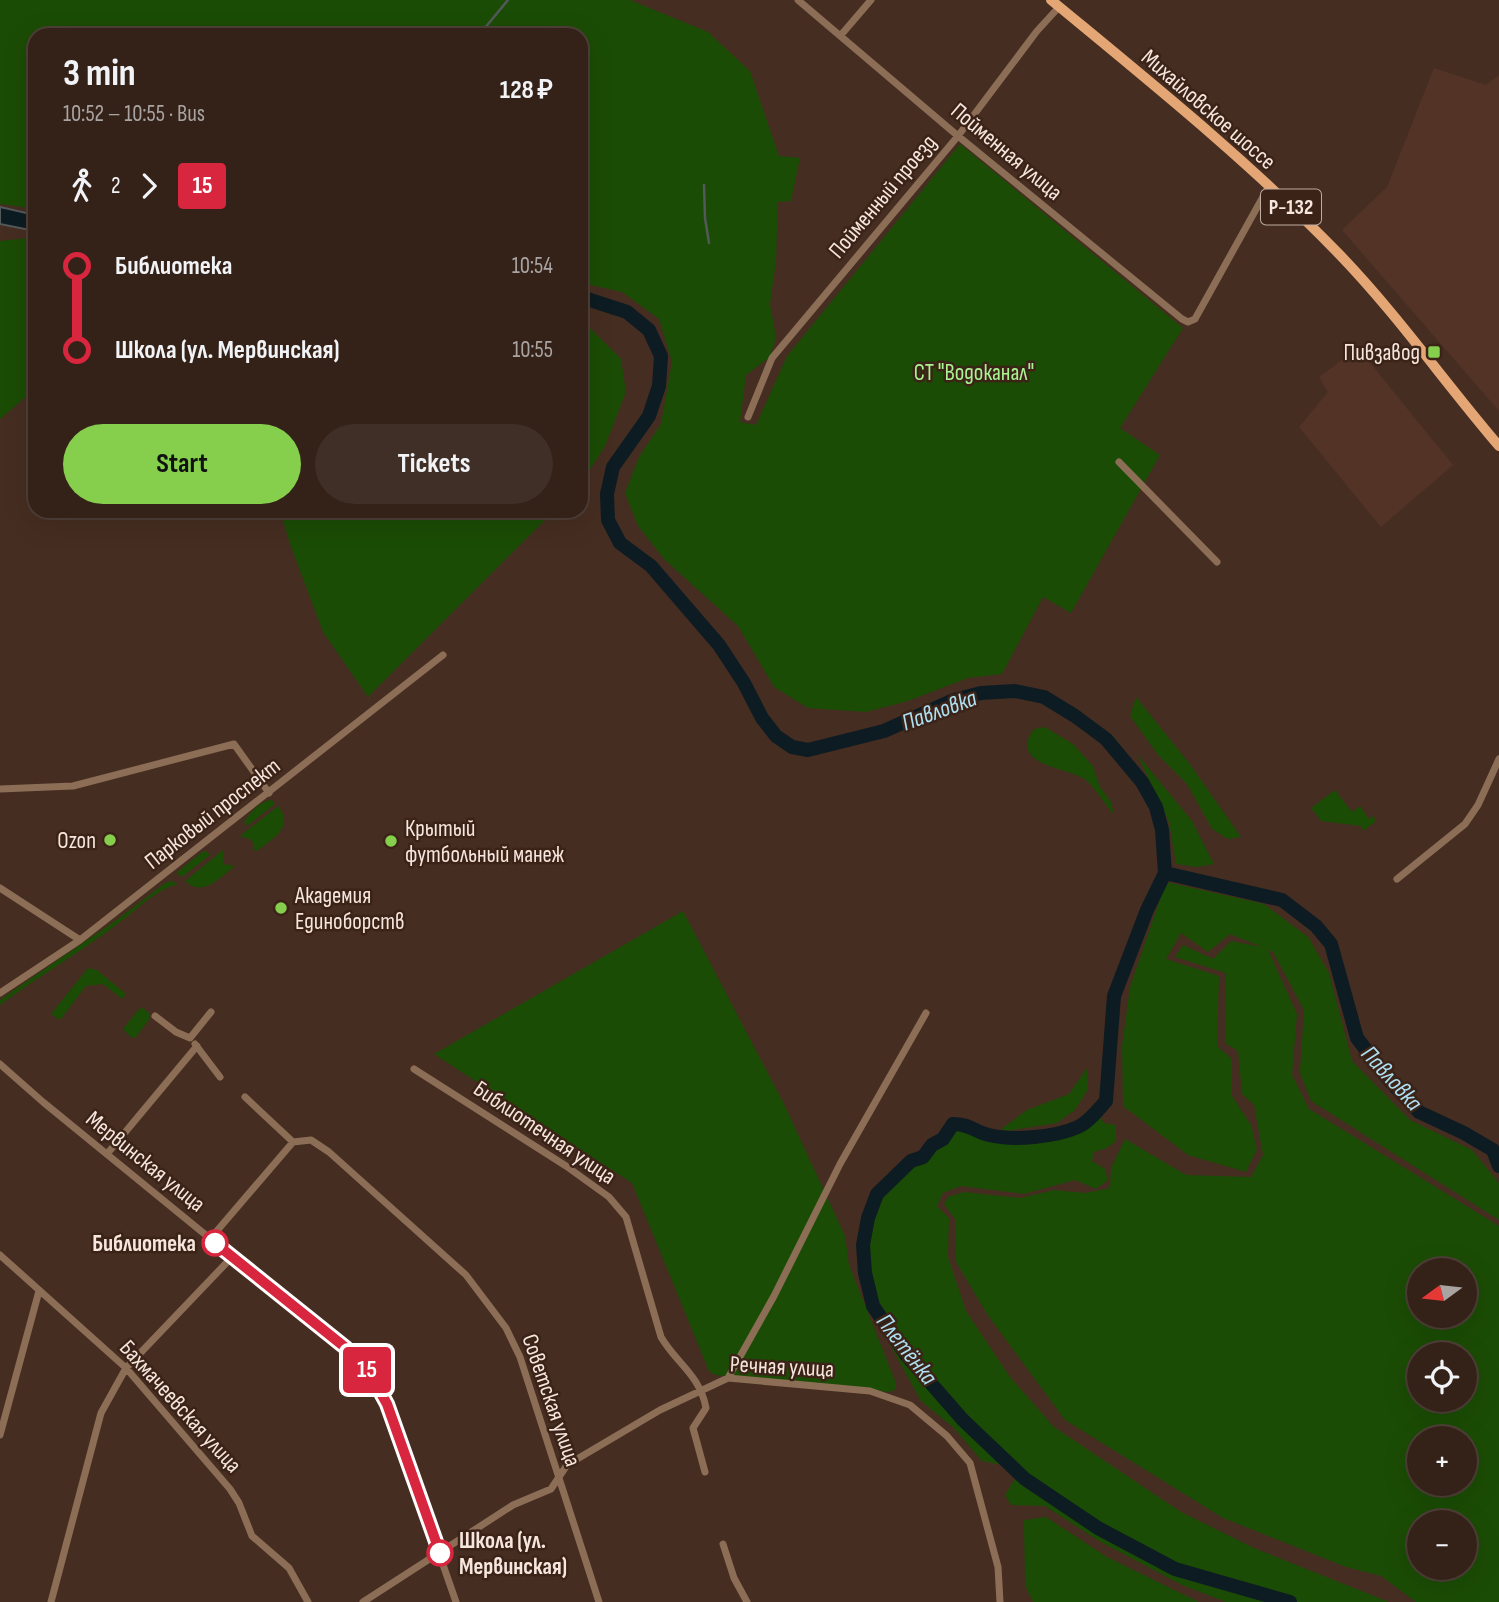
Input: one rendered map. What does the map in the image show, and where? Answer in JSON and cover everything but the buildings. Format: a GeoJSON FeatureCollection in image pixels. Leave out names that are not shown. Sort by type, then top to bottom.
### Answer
{"type":"FeatureCollection","features":[{"type":"Feature","properties":{"kind":"main road","name":"Михайловское шоссе"},"geometry":{"type":"LineString","coordinates":[[1051,0],[1269,186],[1356,273],[1499,446]]}},
{"type":"Feature","properties":{"kind":"street","name":"Пойменная улица"},"geometry":{"type":"LineString","coordinates":[[798,0],[1182,320],[1188,322],[1195,319],[1269,186]]}},
{"type":"Feature","properties":{"kind":"street"},"geometry":{"type":"LineString","coordinates":[[841,36],[870,0]]}},
{"type":"Feature","properties":{"kind":"street","name":"Пойменный проезд"},"geometry":{"type":"LineString","coordinates":[[748,417],[772,358],[958,136],[1037,31],[1059,7]]}},
{"type":"Feature","properties":{"kind":"street"},"geometry":{"type":"LineString","coordinates":[[1119,462],[1217,562]]}},
{"type":"Feature","properties":{"kind":"street","name":"Парковый проспект"},"geometry":{"type":"LineString","coordinates":[[0,993],[80,940],[443,655]]}},
{"type":"Feature","properties":{"kind":"street"},"geometry":{"type":"LineString","coordinates":[[0,789],[73,786],[234,744],[269,793]]}},
{"type":"Feature","properties":{"kind":"street"},"geometry":{"type":"LineString","coordinates":[[1397,879],[1465,824],[1478,805],[1499,759]]}},
{"type":"Feature","properties":{"kind":"street"},"geometry":{"type":"LineString","coordinates":[[0,888],[80,940]]}},
{"type":"Feature","properties":{"kind":"street"},"geometry":{"type":"LineString","coordinates":[[190,1038],[211,1012]]}},
{"type":"Feature","properties":{"kind":"street"},"geometry":{"type":"LineString","coordinates":[[728,1378],[774,1296],[840,1164],[926,1013]]}},
{"type":"Feature","properties":{"kind":"street"},"geometry":{"type":"LineString","coordinates":[[155,1016],[176,1032],[190,1038],[220,1077]]}},
{"type":"Feature","properties":{"kind":"street"},"geometry":{"type":"LineString","coordinates":[[107,1154],[197,1046]]}},
{"type":"Feature","properties":{"kind":"street","name":"Мервинская улица"},"geometry":{"type":"LineString","coordinates":[[0,1064],[346,1348],[371,1375],[387,1404],[456,1602]]}},
{"type":"Feature","properties":{"kind":"street","name":"Библиотечная улица"},"geometry":{"type":"LineString","coordinates":[[414,1069],[566,1166],[618,1206],[626,1217],[661,1337],[701,1390]]}},
{"type":"Feature","properties":{"kind":"street"},"geometry":{"type":"LineString","coordinates":[[210,1239],[293,1142],[245,1097]]}},
{"type":"Feature","properties":{"kind":"street","name":"Советская улица"},"geometry":{"type":"LineString","coordinates":[[293,1142],[311,1140],[329,1152],[466,1275],[506,1328],[520,1357],[599,1602]]}},
{"type":"Feature","properties":{"kind":"street","name":"Бахмачеевская улица"},"geometry":{"type":"LineString","coordinates":[[0,1255],[126,1368],[230,1489],[239,1503],[252,1536],[289,1568],[308,1602]]}},
{"type":"Feature","properties":{"kind":"street"},"geometry":{"type":"LineString","coordinates":[[51,1602],[101,1413],[126,1368],[232,1257]]}},
{"type":"Feature","properties":{"kind":"street"},"geometry":{"type":"LineString","coordinates":[[0,1435],[39,1291]]}},
{"type":"Feature","properties":{"kind":"street","name":"Речная улица"},"geometry":{"type":"LineString","coordinates":[[363,1602],[513,1506],[551,1489],[567,1465],[660,1409],[728,1378],[870,1391],[910,1405],[947,1436],[970,1463],[998,1567],[1000,1602]]}},
{"type":"Feature","properties":{"kind":"street"},"geometry":{"type":"LineString","coordinates":[[701,1390],[706,1408],[693,1428],[705,1472]]}},
{"type":"Feature","properties":{"kind":"street"},"geometry":{"type":"LineString","coordinates":[[723,1545],[734,1578],[747,1602]]}},
{"type":"Feature","properties":{"kind":"shaded area"},"geometry":{"type":"Polygon","coordinates":[[[1434,68],[1486,85],[1499,75],[1499,411],[1342,230],[1387,187],[1434,68]]]}},
{"type":"Feature","properties":{"kind":"shaded area"},"geometry":{"type":"Polygon","coordinates":[[[0,207],[28,213],[28,230],[0,224],[0,207]]]}},
{"type":"Feature","properties":{"kind":"shaded area"},"geometry":{"type":"Polygon","coordinates":[[[1358,348],[1453,465],[1381,527],[1299,427],[1328,392],[1319,377],[1358,348]]]}},
{"type":"Feature","properties":{"kind":"green space","name":"СТ \"Водоканал\""},"geometry":{"type":"Polygon","coordinates":[[[0,0],[630,0],[708,32],[750,71],[779,156],[800,158],[791,201],[778,202],[776,261],[770,304],[776,337],[770,357],[746,375],[740,422],[756,425],[787,356],[960,144],[1183,328],[1120,428],[1160,455],[1071,613],[1043,597],[1002,674],[968,678],[908,701],[866,712],[808,708],[774,687],[738,626],[664,559],[638,526],[625,493],[639,457],[661,424],[672,362],[659,319],[622,292],[588,285],[588,28],[28,28],[28,208],[0,204],[0,0]]]}},
{"type":"Feature","properties":{"kind":"green space"},"geometry":{"type":"Polygon","coordinates":[[[28,238],[28,395],[0,419],[0,241],[28,238]]]}},
{"type":"Feature","properties":{"kind":"green space"},"geometry":{"type":"Polygon","coordinates":[[[588,328],[621,359],[626,392],[605,446],[588,473],[588,328]]]}},
{"type":"Feature","properties":{"kind":"green space"},"geometry":{"type":"Polygon","coordinates":[[[282,518],[547,518],[368,697],[323,632],[282,518]]]}},
{"type":"Feature","properties":{"kind":"green space"},"geometry":{"type":"Polygon","coordinates":[[[1136,697],[1189,763],[1241,837],[1228,839],[1212,829],[1187,784],[1158,755],[1130,716],[1136,697]]]}},
{"type":"Feature","properties":{"kind":"green space"},"geometry":{"type":"Polygon","coordinates":[[[1045,727],[1073,744],[1093,766],[1100,787],[1111,802],[1114,815],[1086,780],[1044,764],[1028,751],[1028,741],[1034,729],[1045,727]]]}},
{"type":"Feature","properties":{"kind":"green space"},"geometry":{"type":"Polygon","coordinates":[[[1137,754],[1192,821],[1214,864],[1197,867],[1176,864],[1169,822],[1137,754]]]}},
{"type":"Feature","properties":{"kind":"green space"},"geometry":{"type":"Polygon","coordinates":[[[1335,790],[1352,812],[1360,806],[1369,819],[1374,815],[1375,822],[1363,831],[1361,826],[1321,821],[1311,808],[1335,790]]]}},
{"type":"Feature","properties":{"kind":"green space"},"geometry":{"type":"Polygon","coordinates":[[[272,800],[275,804],[247,826],[244,822],[252,811],[263,802],[272,800]]]}},
{"type":"Feature","properties":{"kind":"green space"},"geometry":{"type":"Polygon","coordinates":[[[278,806],[283,814],[283,827],[274,838],[255,852],[252,840],[240,836],[278,806]]]}},
{"type":"Feature","properties":{"kind":"green space"},"geometry":{"type":"Polygon","coordinates":[[[223,850],[223,864],[235,866],[217,881],[198,888],[185,881],[223,850]]]}},
{"type":"Feature","properties":{"kind":"green space"},"geometry":{"type":"Polygon","coordinates":[[[206,851],[210,855],[182,877],[176,873],[202,852],[206,851]]]}},
{"type":"Feature","properties":{"kind":"green space"},"geometry":{"type":"Polygon","coordinates":[[[172,881],[178,884],[154,895],[105,933],[0,1005],[0,1000],[118,919],[165,883],[172,881]]]}},
{"type":"Feature","properties":{"kind":"green space"},"geometry":{"type":"Polygon","coordinates":[[[1166,882],[1264,904],[1308,937],[1329,973],[1352,1061],[1410,1120],[1472,1150],[1499,1183],[1499,1220],[1311,1101],[1300,1073],[1304,1010],[1273,952],[1268,950],[1297,1014],[1292,1075],[1309,1109],[1499,1226],[1499,1602],[1416,1602],[1381,1576],[1346,1567],[1223,1518],[1065,1420],[987,1314],[956,1262],[955,1219],[944,1204],[948,1197],[964,1192],[1021,1198],[1054,1190],[1085,1193],[1110,1188],[1111,1168],[1125,1139],[1186,1175],[1251,1177],[1263,1155],[1254,1105],[1242,1094],[1238,1051],[1225,1043],[1226,973],[1175,957],[1183,945],[1213,959],[1231,941],[1262,947],[1230,934],[1208,952],[1181,933],[1166,959],[1219,976],[1217,1046],[1232,1059],[1232,1096],[1251,1125],[1257,1149],[1246,1172],[1188,1155],[1123,1106],[1122,1046],[1130,987],[1166,882]]]}},
{"type":"Feature","properties":{"kind":"green space"},"geometry":{"type":"Polygon","coordinates":[[[683,911],[784,1104],[845,1236],[849,1265],[896,1383],[896,1389],[890,1392],[715,1375],[709,1371],[632,1183],[434,1054],[683,911]]]}},
{"type":"Feature","properties":{"kind":"green space"},"geometry":{"type":"Polygon","coordinates":[[[88,968],[97,970],[126,994],[122,999],[103,984],[86,986],[60,1020],[51,1014],[88,968]]]}},
{"type":"Feature","properties":{"kind":"green space"},"geometry":{"type":"Polygon","coordinates":[[[143,1008],[150,1018],[136,1037],[132,1038],[123,1029],[139,1009],[143,1008]]]}},
{"type":"Feature","properties":{"kind":"green space"},"geometry":{"type":"Polygon","coordinates":[[[1087,1068],[1088,1089],[1075,1110],[1057,1123],[1007,1131],[1001,1129],[1027,1110],[1069,1094],[1087,1068]]]}},
{"type":"Feature","properties":{"kind":"green space"},"geometry":{"type":"Polygon","coordinates":[[[1096,1112],[1104,1123],[1116,1125],[1116,1141],[1107,1148],[1094,1152],[1092,1161],[1105,1169],[1108,1180],[1096,1189],[1075,1180],[1024,1194],[961,1186],[943,1193],[937,1206],[949,1218],[948,1257],[966,1311],[1010,1377],[1054,1427],[1181,1512],[1254,1548],[1389,1602],[1226,1602],[1182,1585],[1099,1541],[1045,1506],[1011,1505],[1005,1495],[1015,1479],[1002,1465],[982,1461],[953,1427],[921,1401],[884,1334],[883,1320],[873,1306],[865,1273],[863,1245],[868,1218],[877,1194],[911,1161],[923,1157],[932,1145],[943,1139],[953,1124],[998,1137],[1035,1137],[1071,1130],[1082,1125],[1096,1112]]]}},
{"type":"Feature","properties":{"kind":"green space"},"geometry":{"type":"Polygon","coordinates":[[[1046,1517],[1107,1557],[1199,1602],[1033,1602],[1025,1585],[1024,1520],[1046,1517]]]}},
{"type":"Feature","properties":{"kind":"waterway"},"geometry":{"type":"LineString","coordinates":[[485,28],[508,0]]}},
{"type":"Feature","properties":{"kind":"waterway"},"geometry":{"type":"LineString","coordinates":[[704,185],[709,243]]}},
{"type":"Feature","properties":{"kind":"waterway","name":"Плетёнка"},"geometry":{"type":"LineString","coordinates":[[588,299],[627,312],[649,330],[661,356],[659,386],[649,416],[613,467],[607,494],[608,520],[620,543],[651,566],[719,645],[744,683],[762,718],[776,736],[792,747],[808,750],[884,731],[954,700],[981,693],[1015,691],[1044,697],[1106,739],[1142,782],[1156,807],[1162,830],[1165,873],[1147,910],[1114,996],[1106,1101],[1082,1125],[1046,1136],[999,1137],[953,1124],[943,1139],[932,1145],[923,1157],[911,1161],[877,1194],[868,1218],[863,1245],[865,1273],[873,1306],[907,1356],[963,1420],[1025,1479],[1098,1528],[1175,1569],[1290,1602]]}},
{"type":"Feature","properties":{"kind":"waterway","name":"Павловка"},"geometry":{"type":"LineString","coordinates":[[1165,873],[1282,900],[1316,926],[1331,944],[1357,1038],[1389,1080],[1419,1112],[1493,1150],[1499,1166]]}},
{"type":"Feature","properties":{"kind":"bus line","name":"15"},"geometry":{"type":"LineString","coordinates":[[215,1243],[346,1348],[371,1375],[387,1404],[440,1553]]}},
{"type":"Feature","properties":{"kind":"place","name":"Пивзавод"},"geometry":{"type":"Point","coordinates":[1434,352]}},
{"type":"Feature","properties":{"kind":"place","name":"Ozon"},"geometry":{"type":"Point","coordinates":[110,840]}},
{"type":"Feature","properties":{"kind":"place","name":"Крытый футбольный манеж"},"geometry":{"type":"Point","coordinates":[391,841]}},
{"type":"Feature","properties":{"kind":"place","name":"Академия Единоборств"},"geometry":{"type":"Point","coordinates":[281,908]}},
{"type":"Feature","properties":{"kind":"place","name":"Библиотека"},"geometry":{"type":"Point","coordinates":[215,1243]}},
{"type":"Feature","properties":{"kind":"place","name":"Школа (ул. Мервинская)"},"geometry":{"type":"Point","coordinates":[440,1553]}}]}
